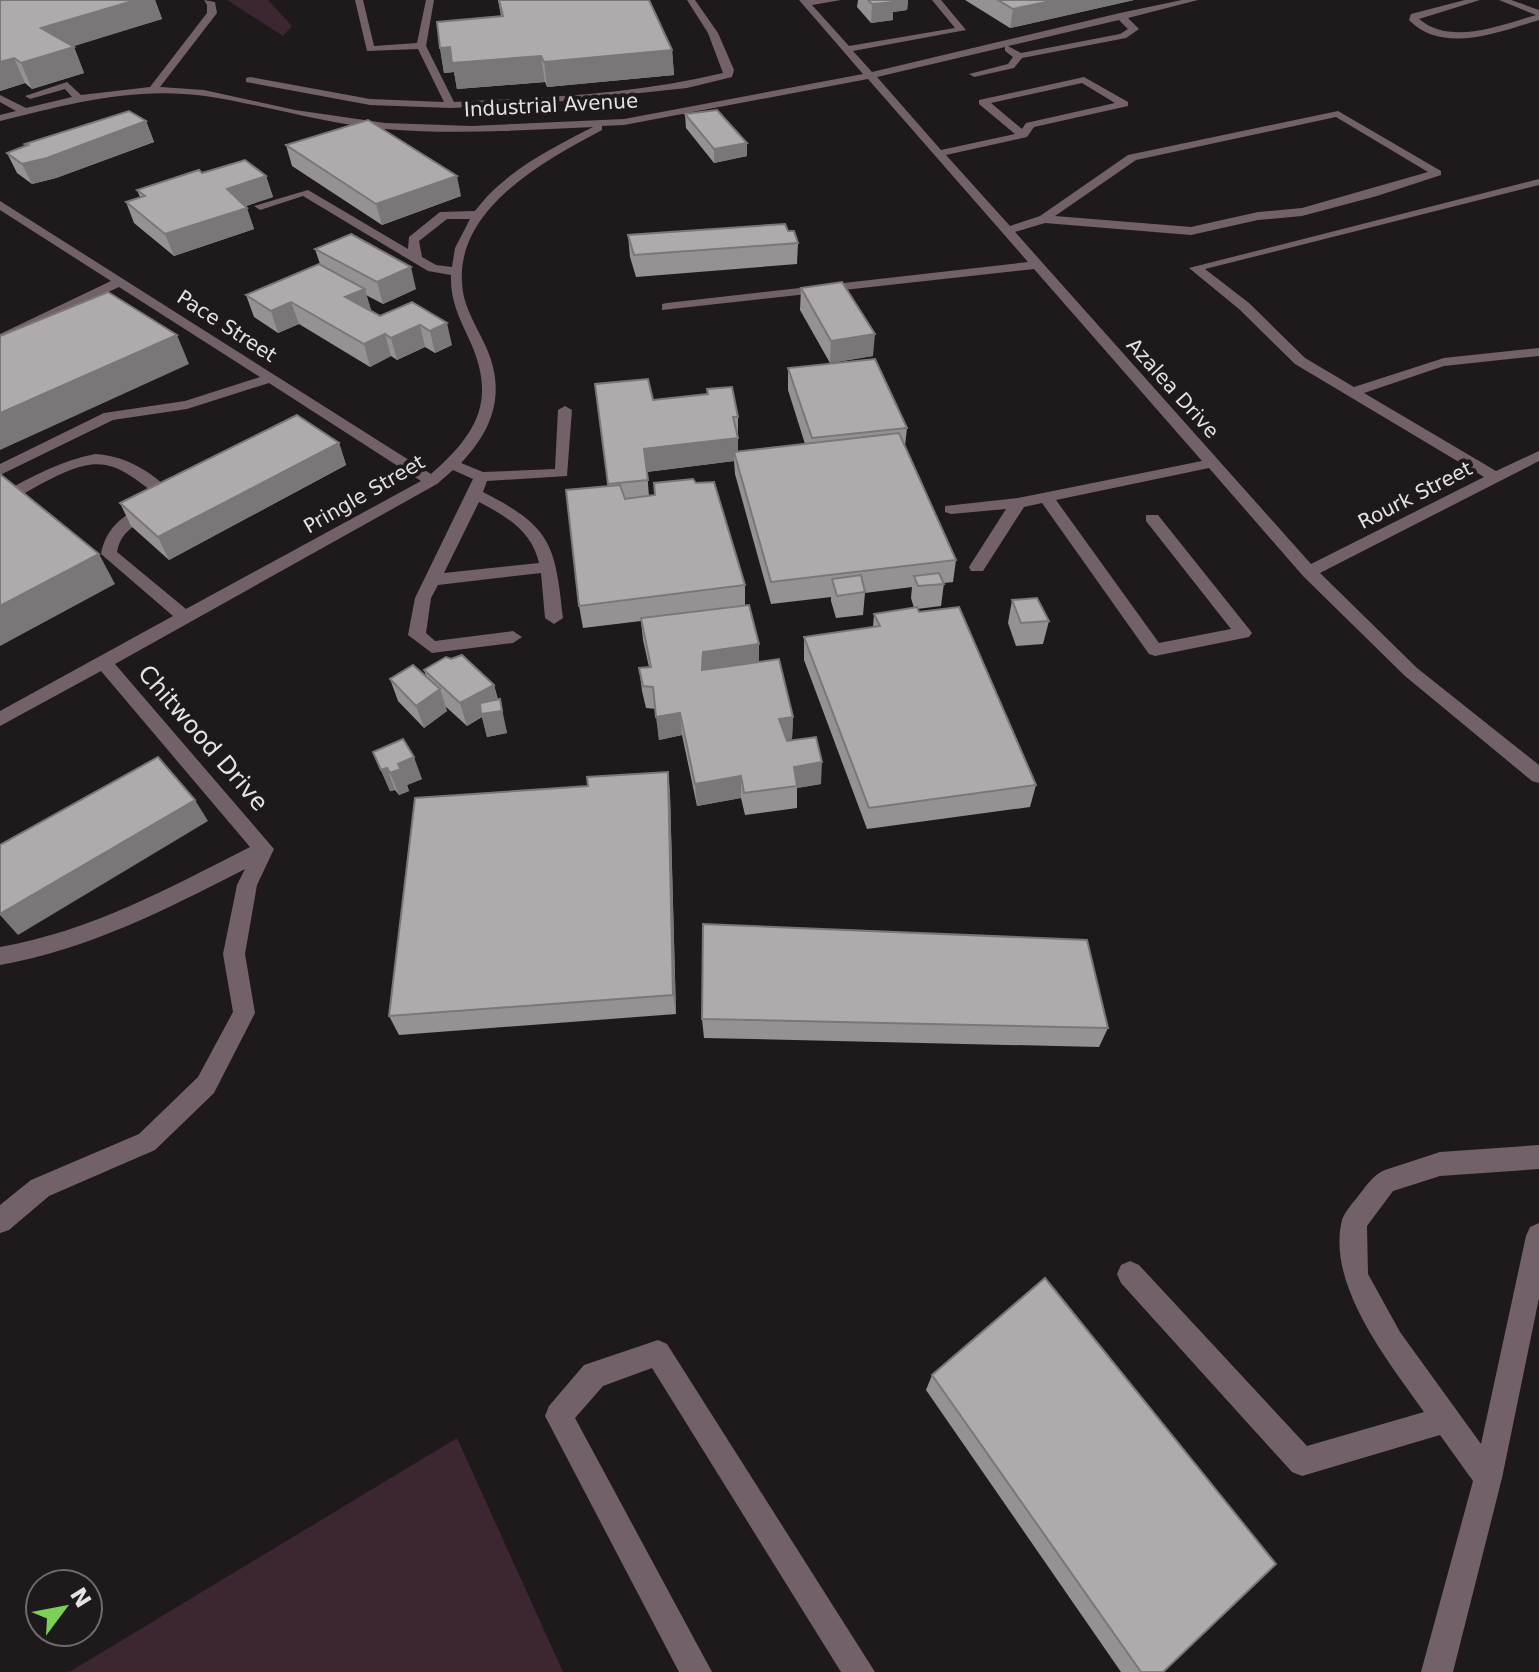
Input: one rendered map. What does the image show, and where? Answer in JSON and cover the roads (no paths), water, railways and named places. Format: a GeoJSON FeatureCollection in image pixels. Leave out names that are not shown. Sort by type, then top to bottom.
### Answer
{"type":"FeatureCollection","features":[{"type":"Feature","properties":{"kind":"street"},"geometry":{"type":"LineString","coordinates":[[153,90],[212,13],[212,4],[208,0]]}},
{"type":"Feature","properties":{"kind":"street"},"geometry":{"type":"LineString","coordinates":[[359,0],[370,49],[421,46]]}},
{"type":"Feature","properties":{"kind":"street"},"geometry":{"type":"LineString","coordinates":[[430,0],[421,46],[451,105]]}},
{"type":"Feature","properties":{"kind":"street"},"geometry":{"type":"LineString","coordinates":[[250,80],[370,102],[475,105],[687,85],[728,75],[729,70],[713,33],[691,0]]}},
{"type":"Feature","properties":{"kind":"street"},"geometry":{"type":"LineString","coordinates":[[804,2],[837,0]]}},
{"type":"Feature","properties":{"kind":"street"},"geometry":{"type":"LineString","coordinates":[[845,49],[961,30],[936,0]]}},
{"type":"Feature","properties":{"kind":"street","name":"Industrial Avenue"},"geometry":{"type":"LineString","coordinates":[[0,118],[78,98],[153,90],[204,93],[295,113],[385,126],[468,129],[605,124],[868,76],[1188,0]]}},
{"type":"Feature","properties":{"kind":"street"},"geometry":{"type":"LineString","coordinates":[[1476,0],[1414,16],[1414,20],[1427,29],[1460,37],[1539,15]]}},
{"type":"Feature","properties":{"kind":"street"},"geometry":{"type":"LineString","coordinates":[[1503,0],[1539,15]]}},
{"type":"Feature","properties":{"kind":"street","name":"Azalea Drive"},"geometry":{"type":"LineString","coordinates":[[804,2],[1309,572],[1411,672],[1539,776]]}},
{"type":"Feature","properties":{"kind":"street"},"geometry":{"type":"LineString","coordinates":[[974,74],[1011,66],[1019,56],[1123,36],[1134,29],[1120,16]]}},
{"type":"Feature","properties":{"kind":"street"},"geometry":{"type":"LineString","coordinates":[[1002,44],[1019,56]]}},
{"type":"Feature","properties":{"kind":"street"},"geometry":{"type":"LineString","coordinates":[[937,154],[1023,135],[1030,125],[1124,104],[1084,80],[983,102],[1023,135]]}},
{"type":"Feature","properties":{"kind":"street"},"geometry":{"type":"LineString","coordinates":[[4,100],[67,85],[78,98]]}},
{"type":"Feature","properties":{"kind":"street"},"geometry":{"type":"LineString","coordinates":[[687,85],[701,108]]}},
{"type":"Feature","properties":{"kind":"street"},"geometry":{"type":"LineString","coordinates":[[4,100],[22,110]]}},
{"type":"Feature","properties":{"kind":"street"},"geometry":{"type":"LineString","coordinates":[[544,126],[545,100]]}},
{"type":"Feature","properties":{"kind":"street"},"geometry":{"type":"LineString","coordinates":[[468,129],[475,105]]}},
{"type":"Feature","properties":{"kind":"street"},"geometry":{"type":"LineString","coordinates":[[1006,231],[1044,219],[1132,157],[1338,114],[1437,173],[1373,194],[1302,212],[1258,216],[1191,231],[1044,219]]}},
{"type":"Feature","properties":{"kind":"street","name":"Pringle Street"},"geometry":{"type":"LineString","coordinates":[[0,719],[432,481],[471,446],[485,419],[491,394],[487,365],[457,296],[457,258],[465,235],[477,215],[503,186],[552,152],[605,124]]}},
{"type":"Feature","properties":{"kind":"street"},"geometry":{"type":"LineString","coordinates":[[1495,477],[1300,361],[1244,306],[1195,268],[1539,182]]}},
{"type":"Feature","properties":{"kind":"street"},"geometry":{"type":"LineString","coordinates":[[260,206],[304,192],[432,268],[457,272]]}},
{"type":"Feature","properties":{"kind":"street","name":"Pace Street"},"geometry":{"type":"LineString","coordinates":[[0,205],[271,378],[326,421],[432,481]]}},
{"type":"Feature","properties":{"kind":"street"},"geometry":{"type":"LineString","coordinates":[[416,259],[413,240],[444,215],[477,215]]}},
{"type":"Feature","properties":{"kind":"street"},"geometry":{"type":"LineString","coordinates":[[667,307],[1037,265]]}},
{"type":"Feature","properties":{"kind":"street"},"geometry":{"type":"LineString","coordinates":[[0,339],[119,282]]}},
{"type":"Feature","properties":{"kind":"street"},"geometry":{"type":"LineString","coordinates":[[1351,393],[1403,372],[1445,363],[1517,358],[1539,352]]}},
{"type":"Feature","properties":{"kind":"street"},"geometry":{"type":"LineString","coordinates":[[0,470],[109,416],[187,405],[271,378]]}},
{"type":"Feature","properties":{"kind":"street"},"geometry":{"type":"LineString","coordinates":[[478,485],[562,473],[565,410]]}},
{"type":"Feature","properties":{"kind":"street","name":"Rourk Street"},"geometry":{"type":"LineString","coordinates":[[1309,572],[1539,455]]}},
{"type":"Feature","properties":{"kind":"street"},"geometry":{"type":"LineString","coordinates":[[0,500],[68,466],[87,459],[102,458],[125,464],[177,496],[123,523],[111,537],[109,554],[185,617]]}},
{"type":"Feature","properties":{"kind":"street"},"geometry":{"type":"LineString","coordinates":[[951,509],[1018,503],[1212,463]]}},
{"type":"Feature","properties":{"kind":"street"},"geometry":{"type":"LineString","coordinates":[[451,464],[535,532],[543,543],[550,567],[554,618]]}},
{"type":"Feature","properties":{"kind":"street"},"geometry":{"type":"LineString","coordinates":[[478,485],[423,598],[417,635],[432,647],[513,637]]}},
{"type":"Feature","properties":{"kind":"street"},"geometry":{"type":"LineString","coordinates":[[1046,497],[1155,650],[1243,633],[1152,518]]}},
{"type":"Feature","properties":{"kind":"street"},"geometry":{"type":"LineString","coordinates":[[977,567],[1018,503]]}},
{"type":"Feature","properties":{"kind":"street"},"geometry":{"type":"LineString","coordinates":[[431,580],[550,567]]}},
{"type":"Feature","properties":{"kind":"street","name":"Chitwood Drive"},"geometry":{"type":"LineString","coordinates":[[103,662],[264,849]]}},
{"type":"Feature","properties":{"kind":"street"},"geometry":{"type":"LineString","coordinates":[[0,956],[96,930],[164,900],[264,849]]}},
{"type":"Feature","properties":{"kind":"street"},"geometry":{"type":"LineString","coordinates":[[0,1221],[40,1188],[147,1142],[206,1085],[244,1013],[234,954],[247,885],[264,849]]}},
{"type":"Feature","properties":{"kind":"street"},"geometry":{"type":"LineString","coordinates":[[1488,1478],[1391,1341],[1355,1277],[1354,1222],[1385,1182],[1440,1164],[1539,1157]]}},
{"type":"Feature","properties":{"kind":"street"},"geometry":{"type":"LineString","coordinates":[[1437,1672],[1488,1478],[1539,1236]]}},
{"type":"Feature","properties":{"kind":"street"},"geometry":{"type":"LineString","coordinates":[[1130,1274],[1302,1462],[1446,1419]]}},
{"type":"Feature","properties":{"kind":"street"},"geometry":{"type":"LineString","coordinates":[[696,1672],[559,1416],[594,1375],[658,1353],[859,1672]]}}]}
